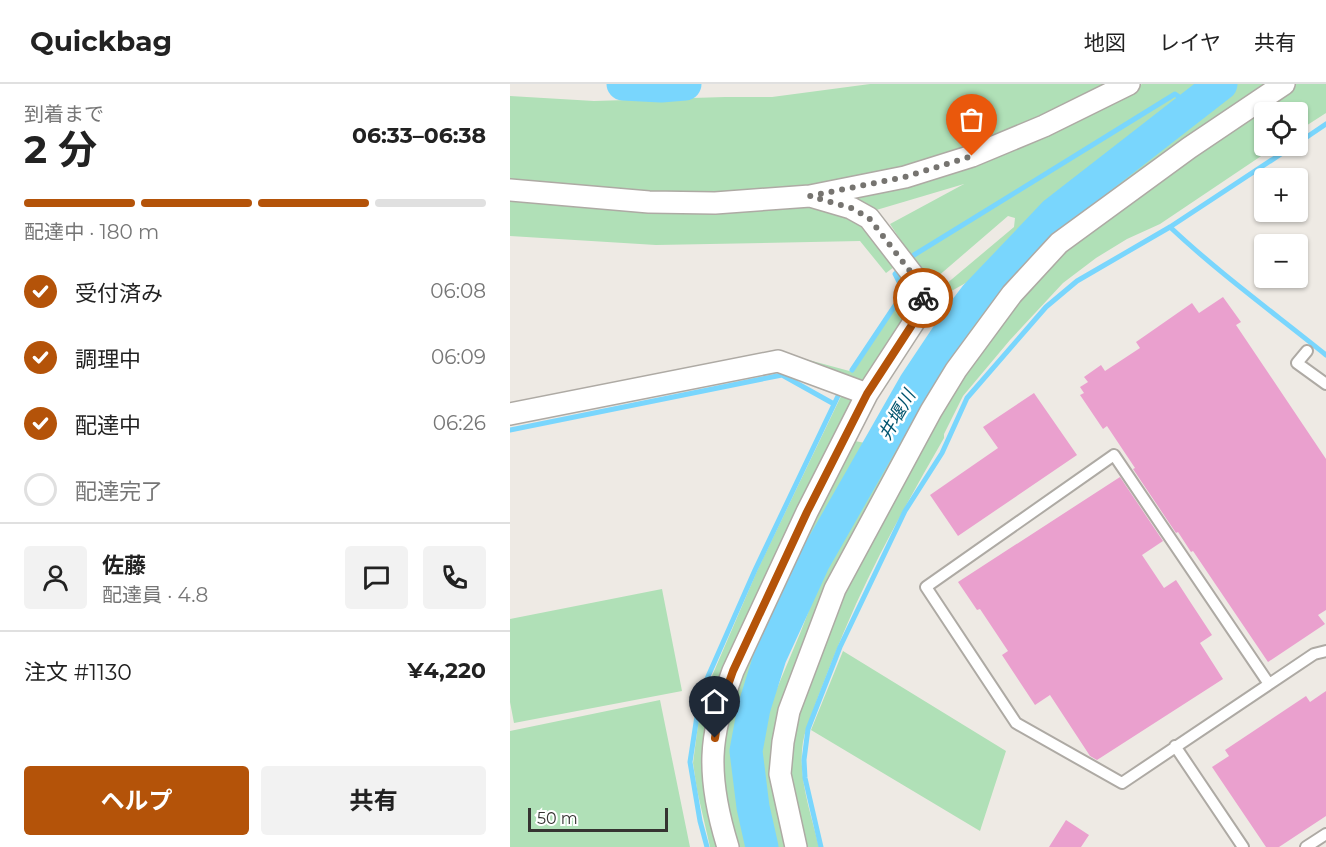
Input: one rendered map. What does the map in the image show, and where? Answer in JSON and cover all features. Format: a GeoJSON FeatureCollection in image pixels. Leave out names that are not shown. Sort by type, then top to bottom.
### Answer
{"type":"FeatureCollection","features":[{"type":"Feature","properties":{"kind":"street"},"geometry":{"type":"LineString","coordinates":[[510,190],[649,202],[715,203],[810,196],[905,177],[972,156],[1044,126],[1129,84]]}},
{"type":"Feature","properties":{"kind":"street"},"geometry":{"type":"LineString","coordinates":[[796,847],[780,774],[789,711],[835,589],[931,411],[956,370],[1012,294],[1059,243],[1189,148],[1284,84]]}},
{"type":"Feature","properties":{"kind":"street"},"geometry":{"type":"LineString","coordinates":[[728,847],[714,778],[713,755],[725,693],[807,512],[867,394],[923,308],[923,288],[869,218],[851,208],[810,196]]}},
{"type":"Feature","properties":{"kind":"street"},"geometry":{"type":"LineString","coordinates":[[510,414],[778,361],[867,394]]}},
{"type":"Feature","properties":{"kind":"lane"},"geometry":{"type":"LineString","coordinates":[[1307,351],[1297,363],[1326,384]]}},
{"type":"Feature","properties":{"kind":"lane"},"geometry":{"type":"LineString","coordinates":[[1269,684],[1114,455],[926,587],[1016,723],[1122,783],[1314,654],[1326,651]]}},
{"type":"Feature","properties":{"kind":"lane"},"geometry":{"type":"LineString","coordinates":[[1175,746],[1243,847]]}},
{"type":"Feature","properties":{"kind":"lane"},"geometry":{"type":"LineString","coordinates":[[1306,847],[1326,834]]}},
{"type":"Feature","properties":{"kind":"green space"},"geometry":{"type":"Polygon","coordinates":[[[870,84],[1119,84],[1021,131],[893,173],[742,197],[510,184],[510,96],[594,101],[772,97],[870,84]]]}},
{"type":"Feature","properties":{"kind":"green space"},"geometry":{"type":"Polygon","coordinates":[[[1142,84],[1208,84],[1081,178],[1027,223],[971,280],[939,298],[939,290],[1014,227],[1015,218],[1008,216],[929,284],[890,224],[964,184],[873,211],[830,198],[1090,110],[1142,84]]]}},
{"type":"Feature","properties":{"kind":"green space"},"geometry":{"type":"Polygon","coordinates":[[[1234,84],[1273,84],[1056,243],[949,372],[782,723],[792,847],[774,847],[765,809],[759,764],[768,710],[824,571],[879,460],[966,320],[1030,249],[1115,176],[1234,84]]]}},
{"type":"Feature","properties":{"kind":"green space"},"geometry":{"type":"Polygon","coordinates":[[[1289,84],[1326,84],[1326,113],[1308,125],[1308,102],[1264,102],[1289,84]]]}},
{"type":"Feature","properties":{"kind":"green space"},"geometry":{"type":"Polygon","coordinates":[[[1254,109],[1254,156],[1261,156],[1160,224],[1127,239],[1096,258],[1063,283],[1010,340],[963,396],[944,438],[898,520],[849,619],[807,727],[803,742],[802,772],[819,847],[800,847],[786,777],[788,741],[828,621],[938,407],[1057,251],[1254,109]]]}},
{"type":"Feature","properties":{"kind":"green space"},"geometry":{"type":"Polygon","coordinates":[[[510,195],[805,203],[853,214],[920,296],[862,387],[787,357],[794,356],[853,372],[905,293],[896,276],[900,273],[894,267],[886,273],[860,241],[656,245],[510,236],[510,195]]]}},
{"type":"Feature","properties":{"kind":"green space"},"geometry":{"type":"Polygon","coordinates":[[[844,390],[857,395],[720,692],[724,847],[710,847],[693,763],[699,717],[706,690],[757,571],[844,390]]]}},
{"type":"Feature","properties":{"kind":"green space"},"geometry":{"type":"Polygon","coordinates":[[[850,440],[870,444],[805,562],[751,682],[741,720],[737,747],[737,775],[744,818],[752,847],[734,847],[718,758],[734,682],[850,440]]]}},
{"type":"Feature","properties":{"kind":"green space"},"geometry":{"type":"Polygon","coordinates":[[[662,589],[682,691],[514,723],[510,702],[510,619],[662,589]]]}},
{"type":"Feature","properties":{"kind":"green space"},"geometry":{"type":"Polygon","coordinates":[[[843,651],[1006,751],[980,831],[811,730],[843,651]]]}},
{"type":"Feature","properties":{"kind":"green space"},"geometry":{"type":"Polygon","coordinates":[[[660,700],[690,847],[510,847],[510,731],[660,700]]]}},
{"type":"Feature","properties":{"kind":"building"},"geometry":{"type":"Polygon","coordinates":[[[1223,297],[1241,322],[1236,325],[1326,459],[1326,610],[1318,615],[1325,624],[1268,662],[1193,551],[1191,552],[1178,532],[1176,533],[1107,426],[1103,429],[1080,395],[1084,393],[1080,387],[1088,382],[1084,377],[1101,365],[1105,371],[1140,348],[1136,342],[1192,303],[1199,313],[1223,297]]]}},
{"type":"Feature","properties":{"kind":"building"},"geometry":{"type":"Polygon","coordinates":[[[1034,393],[1077,455],[958,536],[930,495],[998,448],[983,427],[1034,393]]]}},
{"type":"Feature","properties":{"kind":"building"},"geometry":{"type":"Polygon","coordinates":[[[1120,477],[1163,541],[1142,555],[1164,588],[1176,580],[1212,635],[1200,643],[1223,679],[1097,760],[1090,756],[1050,695],[1035,705],[1002,655],[1008,651],[980,609],[977,610],[958,582],[1120,477]]]}},
{"type":"Feature","properties":{"kind":"building"},"geometry":{"type":"Polygon","coordinates":[[[1326,691],[1326,816],[1279,847],[1266,847],[1212,767],[1229,756],[1225,750],[1306,696],[1310,702],[1326,691]]]}},
{"type":"Feature","properties":{"kind":"building"},"geometry":{"type":"Polygon","coordinates":[[[1066,820],[1089,835],[1081,847],[1049,847],[1066,820]]]}},
{"type":"Feature","properties":{"kind":"waterway"},"geometry":{"type":"LineString","coordinates":[[623,84],[661,86],[685,84]]}},
{"type":"Feature","properties":{"kind":"waterway","name":"井堰川"},"geometry":{"type":"LineString","coordinates":[[762,847],[753,807],[746,751],[754,708],[770,657],[814,561],[915,384],[975,297],[1055,213],[1221,84]]}},
{"type":"Feature","properties":{"kind":"waterway"},"geometry":{"type":"LineString","coordinates":[[909,260],[1175,94],[1193,107]]}},
{"type":"Feature","properties":{"kind":"waterway"},"geometry":{"type":"LineString","coordinates":[[1308,136],[1326,124]]}},
{"type":"Feature","properties":{"kind":"waterway"},"geometry":{"type":"LineString","coordinates":[[821,847],[805,778],[804,760],[808,729],[840,647],[905,511],[942,453],[967,398],[1046,307],[1077,281],[1170,227],[1278,156]]}},
{"type":"Feature","properties":{"kind":"waterway"},"geometry":{"type":"LineString","coordinates":[[1170,227],[1227,277],[1326,355]]}},
{"type":"Feature","properties":{"kind":"waterway"},"geometry":{"type":"LineString","coordinates":[[852,370],[904,292],[895,274],[898,271]]}},
{"type":"Feature","properties":{"kind":"waterway"},"geometry":{"type":"LineString","coordinates":[[510,430],[782,375],[834,404]]}},
{"type":"Feature","properties":{"kind":"waterway"},"geometry":{"type":"LineString","coordinates":[[707,847],[690,762],[702,690],[755,570],[838,396]]}},
{"type":"Feature","properties":{"kind":"way so far"},"geometry":{"type":"LineString","coordinates":[[923,298],[923,288],[869,218],[851,208],[810,196],[905,177],[972,156]]}},
{"type":"Feature","properties":{"kind":"route"},"geometry":{"type":"LineString","coordinates":[[715,738],[725,693],[733,671],[807,512],[867,394],[923,308],[923,298]]}}]}
